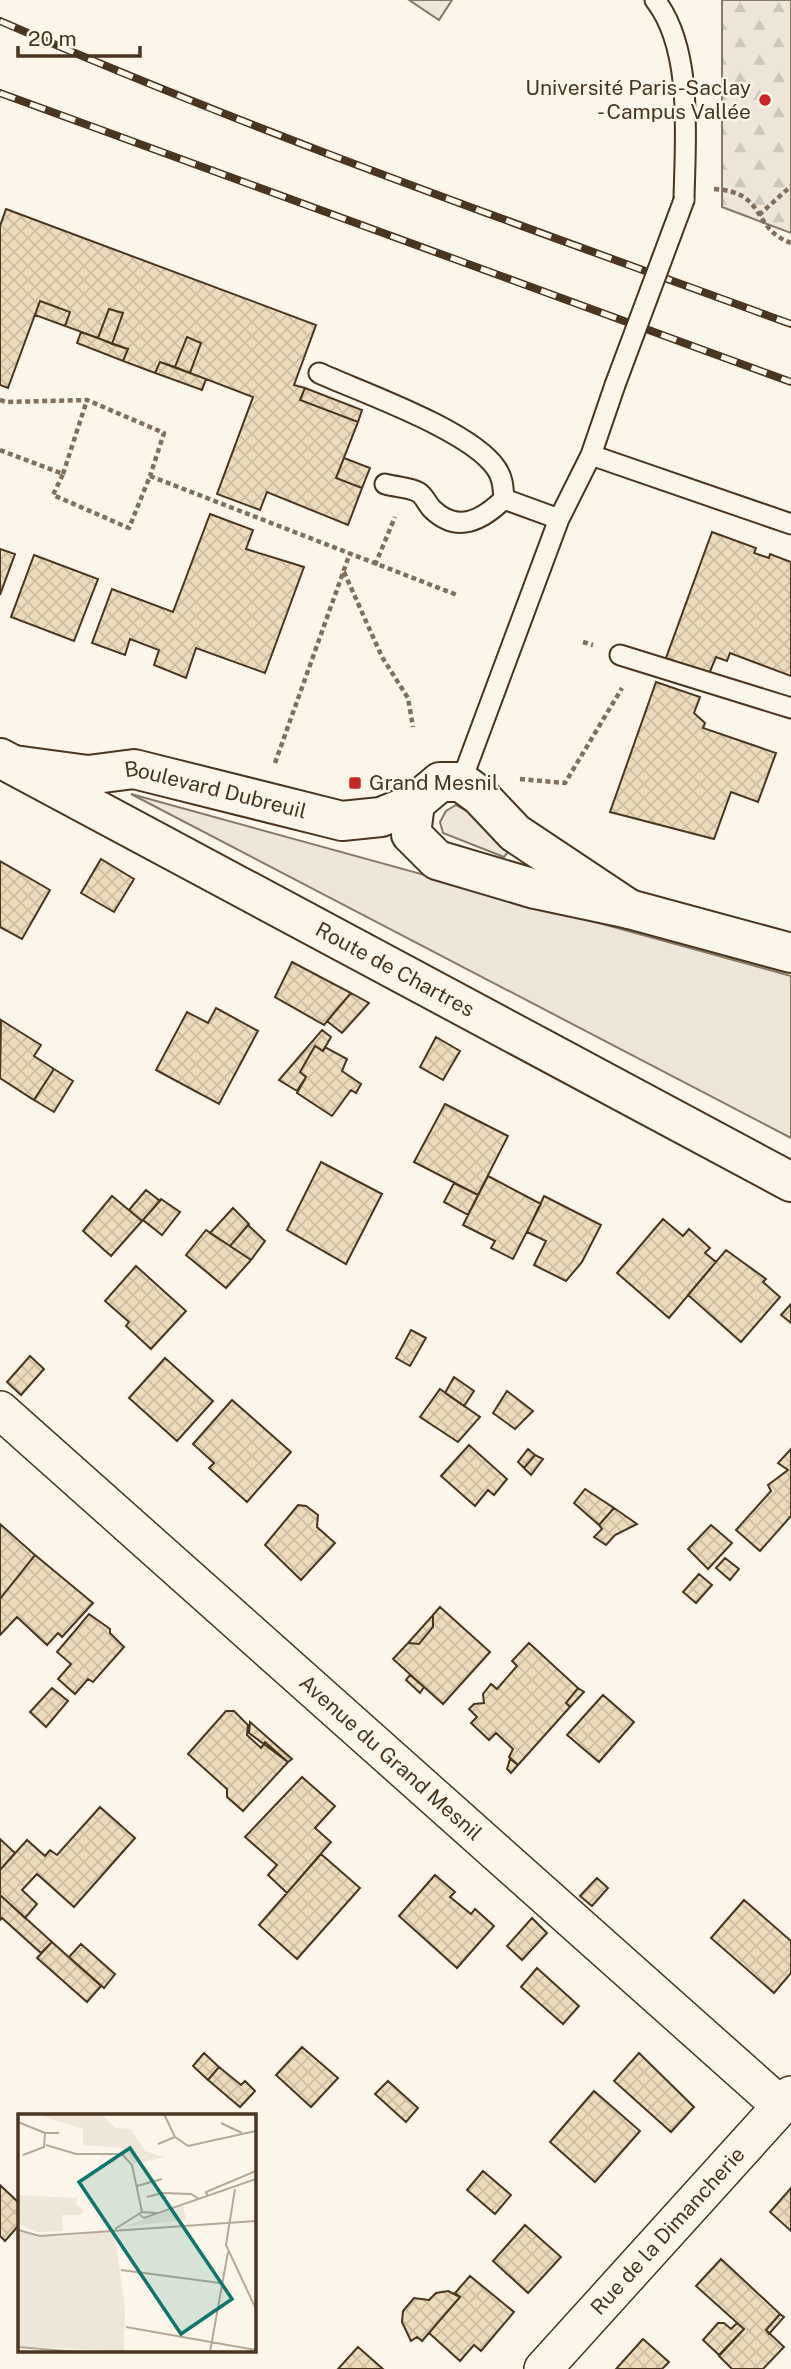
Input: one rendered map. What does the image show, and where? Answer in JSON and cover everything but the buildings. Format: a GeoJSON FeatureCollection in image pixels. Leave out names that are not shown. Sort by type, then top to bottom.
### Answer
{"type":"FeatureCollection","features":[{"type":"Feature","properties":{"kind":"street","name":"Boulevard Dubreuil"},"geometry":{"type":"LineString","coordinates":[[6,762],[88,775],[134,769],[342,821],[381,817],[415,803],[440,782],[461,782]]}},
{"type":"Feature","properties":{"kind":"street","name":"Route de Chartres"},"geometry":{"type":"LineString","coordinates":[[6,762],[791,1182]]}},
{"type":"Feature","properties":{"kind":"street"},"geometry":{"type":"LineString","coordinates":[[461,782],[480,796],[516,833],[629,909]]}},
{"type":"Feature","properties":{"kind":"street"},"geometry":{"type":"LineString","coordinates":[[415,803],[411,834],[437,860],[535,889],[629,909],[791,953]]}},
{"type":"Feature","properties":{"kind":"street","name":"Avenue du Grand Mesnil"},"geometry":{"type":"LineString","coordinates":[[0,1410],[786,2100]]}},
{"type":"Feature","properties":{"kind":"street","name":"Rue de la Dimancherie"},"geometry":{"type":"LineString","coordinates":[[543,2369],[786,2100]]}},
{"type":"Feature","properties":{"kind":"lane"},"geometry":{"type":"LineString","coordinates":[[461,782],[559,519],[591,455],[684,200],[684,87],[663,11],[655,0]]}},
{"type":"Feature","properties":{"kind":"lane"},"geometry":{"type":"LineString","coordinates":[[319,373],[454,435],[479,450],[495,467],[503,481],[504,499],[487,515],[470,524],[453,522],[433,510],[419,492],[385,484]]}},
{"type":"Feature","properties":{"kind":"lane"},"geometry":{"type":"LineString","coordinates":[[591,455],[791,524]]}},
{"type":"Feature","properties":{"kind":"lane"},"geometry":{"type":"LineString","coordinates":[[504,499],[559,519]]}},
{"type":"Feature","properties":{"kind":"lane"},"geometry":{"type":"LineString","coordinates":[[629,658],[791,708]]}},
{"type":"Feature","properties":{"kind":"path"},"geometry":{"type":"LineString","coordinates":[[759,215],[791,186]]}},
{"type":"Feature","properties":{"kind":"path"},"geometry":{"type":"LineString","coordinates":[[684,200],[712,189],[738,191],[752,201],[768,230],[791,243]]}},
{"type":"Feature","properties":{"kind":"path"},"geometry":{"type":"LineString","coordinates":[[0,400],[87,400],[164,433],[129,528],[53,495],[63,474],[87,400]]}},
{"type":"Feature","properties":{"kind":"path"},"geometry":{"type":"LineString","coordinates":[[0,450],[63,474]]}},
{"type":"Feature","properties":{"kind":"path"},"geometry":{"type":"LineString","coordinates":[[150,476],[457,595]]}},
{"type":"Feature","properties":{"kind":"path"},"geometry":{"type":"LineString","coordinates":[[375,565],[407,489]]}},
{"type":"Feature","properties":{"kind":"path"},"geometry":{"type":"LineString","coordinates":[[272,771],[350,553]]}},
{"type":"Feature","properties":{"kind":"path"},"geometry":{"type":"LineString","coordinates":[[344,570],[382,657],[408,698],[413,727]]}},
{"type":"Feature","properties":{"kind":"path"},"geometry":{"type":"LineString","coordinates":[[509,778],[565,783],[629,658]]}},
{"type":"Feature","properties":{"kind":"green space","name":"Université Paris-Saclay - Campus Vallée"},"geometry":{"type":"Polygon","coordinates":[[[722,0],[791,0],[791,233],[722,207],[722,0]]]}},
{"type":"Feature","properties":{"kind":"green space"},"geometry":{"type":"Polygon","coordinates":[[[131,794],[791,976],[791,1138],[131,794]]]}},
{"type":"Feature","properties":{"kind":"green space"},"geometry":{"type":"Polygon","coordinates":[[[456,805],[469,812],[509,851],[504,857],[443,833],[440,822],[446,811],[456,805]]]}},
{"type":"Feature","properties":{"kind":"shaded area"},"geometry":{"type":"Polygon","coordinates":[[[409,0],[452,0],[439,20],[409,0]]]}},
{"type":"Feature","properties":{"kind":"railway"},"geometry":{"type":"LineString","coordinates":[[0,21],[294,141],[791,324]]}},
{"type":"Feature","properties":{"kind":"railway"},"geometry":{"type":"LineString","coordinates":[[0,93],[791,382]]}},
{"type":"Feature","properties":{"kind":"place","name":"Université Paris-Saclay - Campus Vallée"},"geometry":{"type":"Point","coordinates":[765,100]}},
{"type":"Feature","properties":{"kind":"place","name":"Grand Mesnil"},"geometry":{"type":"Point","coordinates":[355,783]}}]}
